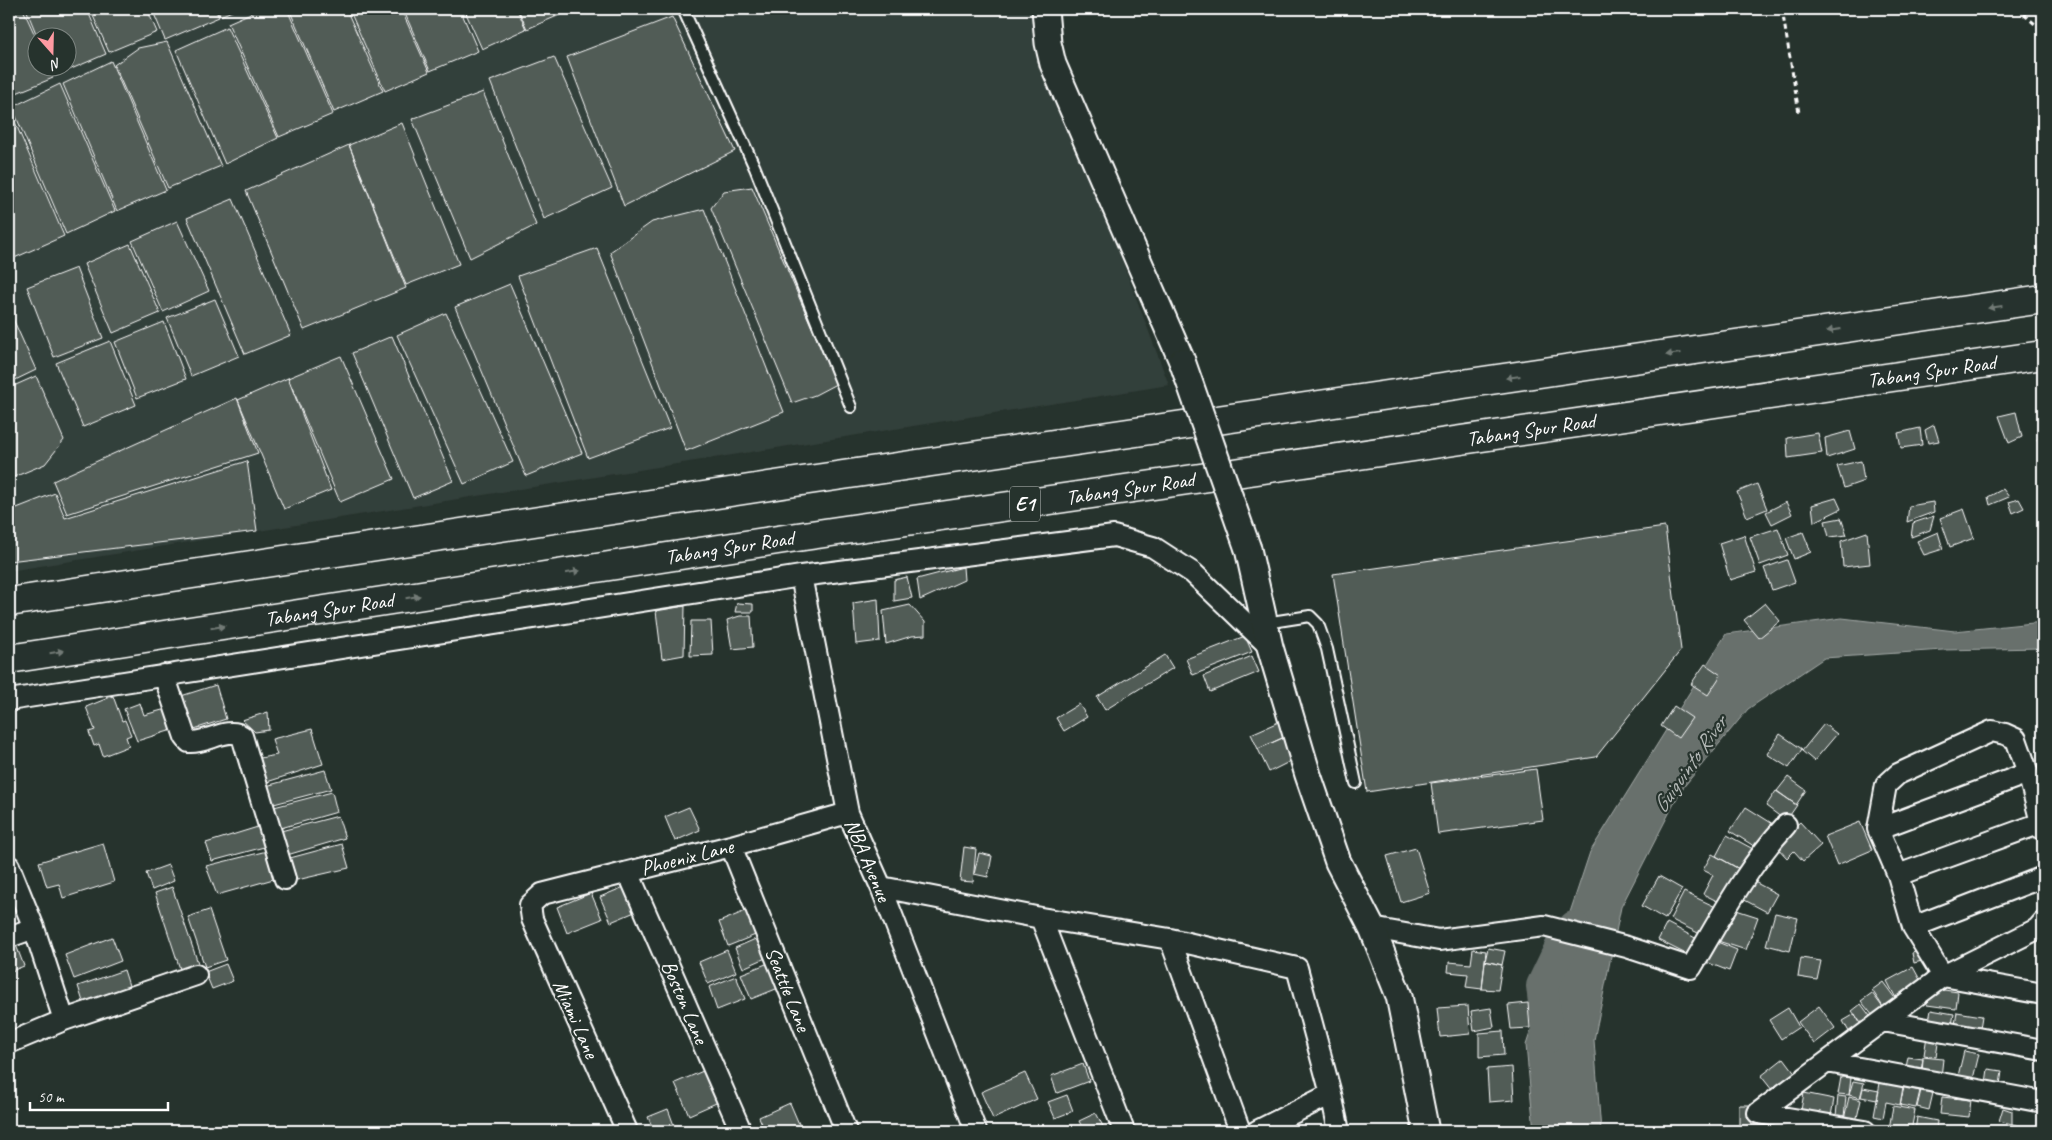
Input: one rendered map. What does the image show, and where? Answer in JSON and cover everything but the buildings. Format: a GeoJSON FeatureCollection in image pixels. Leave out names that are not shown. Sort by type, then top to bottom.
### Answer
{"type":"FeatureCollection","features":[{"type":"Feature","properties":{"kind":"highway"},"geometry":{"type":"LineString","coordinates":[[9,602],[812,480],[2043,300]]}},
{"type":"Feature","properties":{"kind":"highway","name":"Tabang Spur Road"},"geometry":{"type":"LineString","coordinates":[[9,660],[797,537],[2043,355]]}},
{"type":"Feature","properties":{"kind":"street"},"geometry":{"type":"LineString","coordinates":[[1045,9],[1048,43],[1053,64],[1182,361],[1248,549],[1270,648],[1308,775],[1338,862],[1372,928],[1399,996],[1426,1131]]}},
{"type":"Feature","properties":{"kind":"street"},"geometry":{"type":"LineString","coordinates":[[9,700],[801,576],[1114,536],[1153,548],[1193,573],[1270,648]]}},
{"type":"Feature","properties":{"kind":"street","name":"NBA Avenue"},"geometry":{"type":"LineString","coordinates":[[801,576],[848,813],[881,888],[976,1131]]}},
{"type":"Feature","properties":{"kind":"street"},"geometry":{"type":"LineString","coordinates":[[164,675],[185,737],[189,742],[196,743],[229,733],[238,733],[242,736],[285,879]]}},
{"type":"Feature","properties":{"kind":"street"},"geometry":{"type":"LineString","coordinates":[[1898,875],[2042,827],[2028,774],[2016,739],[1992,731],[1898,774],[1886,785],[1878,829],[1898,875],[1913,927],[1943,976],[2043,994]]}},
{"type":"Feature","properties":{"kind":"street"},"geometry":{"type":"LineString","coordinates":[[1878,829],[2028,774]]}},
{"type":"Feature","properties":{"kind":"street","name":"Phoenix Lane"},"geometry":{"type":"LineString","coordinates":[[530,905],[542,894],[730,846],[848,813]]}},
{"type":"Feature","properties":{"kind":"street"},"geometry":{"type":"LineString","coordinates":[[1372,928],[1439,940],[1544,926],[1627,948],[1691,968],[1745,878],[1767,845],[1786,825]]}},
{"type":"Feature","properties":{"kind":"street","name":"Seattle Lane"},"geometry":{"type":"LineString","coordinates":[[730,846],[846,1131]]}},
{"type":"Feature","properties":{"kind":"street"},"geometry":{"type":"LineString","coordinates":[[9,866],[34,928],[64,1020]]}},
{"type":"Feature","properties":{"kind":"street","name":"Boston Lane"},"geometry":{"type":"LineString","coordinates":[[628,872],[741,1131]]}},
{"type":"Feature","properties":{"kind":"street"},"geometry":{"type":"LineString","coordinates":[[1913,927],[2043,877]]}},
{"type":"Feature","properties":{"kind":"street"},"geometry":{"type":"LineString","coordinates":[[881,888],[1041,918],[1170,939],[1297,968],[1331,1094],[1338,1131]]}},
{"type":"Feature","properties":{"kind":"street","name":"Miami Lane"},"geometry":{"type":"LineString","coordinates":[[530,905],[532,919],[626,1131]]}},
{"type":"Feature","properties":{"kind":"street"},"geometry":{"type":"LineString","coordinates":[[1041,918],[1124,1131]]}},
{"type":"Feature","properties":{"kind":"street"},"geometry":{"type":"LineString","coordinates":[[1759,1122],[1827,1062],[1943,976],[2041,927]]}},
{"type":"Feature","properties":{"kind":"street"},"geometry":{"type":"LineString","coordinates":[[9,938],[34,928]]}},
{"type":"Feature","properties":{"kind":"street"},"geometry":{"type":"LineString","coordinates":[[1170,939],[1240,1131]]}},
{"type":"Feature","properties":{"kind":"street"},"geometry":{"type":"LineString","coordinates":[[9,1043],[64,1020],[196,974]]}},
{"type":"Feature","properties":{"kind":"street"},"geometry":{"type":"LineString","coordinates":[[1883,1021],[2043,1050]]}},
{"type":"Feature","properties":{"kind":"street"},"geometry":{"type":"LineString","coordinates":[[1827,1062],[2043,1102]]}},
{"type":"Feature","properties":{"kind":"street"},"geometry":{"type":"LineString","coordinates":[[1258,1131],[1331,1094]]}},
{"type":"Feature","properties":{"kind":"street"},"geometry":{"type":"LineString","coordinates":[[1759,1122],[1865,1131]]}},
{"type":"Feature","properties":{"kind":"lane"},"geometry":{"type":"LineString","coordinates":[[683,9],[755,168],[851,406]]}},
{"type":"Feature","properties":{"kind":"lane"},"geometry":{"type":"LineString","coordinates":[[1264,623],[1310,616],[1318,624],[1327,650],[1356,783]]}},
{"type":"Feature","properties":{"kind":"path"},"geometry":{"type":"LineString","coordinates":[[1782,9],[1799,113]]}},
{"type":"Feature","properties":{"kind":"path"},"geometry":{"type":"LineString","coordinates":[[2016,9],[2035,24],[2043,24]]}},
{"type":"Feature","properties":{"kind":"shaded area"},"geometry":{"type":"Polygon","coordinates":[[[9,9],[1041,9],[1047,61],[1169,385],[9,571],[9,9]]]}},
{"type":"Feature","properties":{"kind":"water"},"geometry":{"type":"Polygon","coordinates":[[[1842,618],[1955,631],[2043,622],[2043,646],[2040,648],[1943,650],[1824,658],[1748,709],[1681,790],[1621,907],[1594,1040],[1601,1131],[1534,1131],[1526,1045],[1590,852],[1726,634],[1842,618]]]}},
{"type":"Feature","properties":{"kind":"waterway","name":"Guiguinto River"},"geometry":{"type":"LineString","coordinates":[[1548,1037],[1542,986],[1563,942],[1574,927]]}}]}
